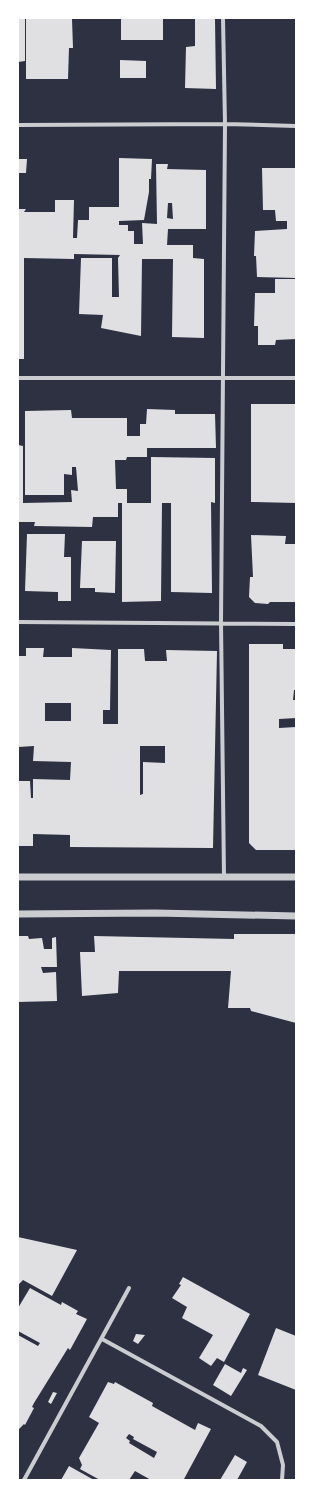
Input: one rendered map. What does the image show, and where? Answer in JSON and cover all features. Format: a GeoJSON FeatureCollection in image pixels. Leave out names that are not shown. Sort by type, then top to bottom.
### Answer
{"type":"FeatureCollection","features":[{"type":"Feature","properties":{"kind":"street"},"geometry":{"type":"LineString","coordinates":[[223,18],[225,124],[221,622],[224,877]]}},
{"type":"Feature","properties":{"kind":"street"},"geometry":{"type":"LineString","coordinates":[[18,125],[225,124],[296,126]]}},
{"type":"Feature","properties":{"kind":"street"},"geometry":{"type":"LineString","coordinates":[[18,378],[296,378]]}},
{"type":"Feature","properties":{"kind":"street"},"geometry":{"type":"LineString","coordinates":[[18,622],[221,622],[296,624]]}},
{"type":"Feature","properties":{"kind":"street"},"geometry":{"type":"LineString","coordinates":[[18,877],[296,877]]}},
{"type":"Feature","properties":{"kind":"street"},"geometry":{"type":"LineString","coordinates":[[18,914],[156,913],[296,916]]}},
{"type":"Feature","properties":{"kind":"street"},"geometry":{"type":"LineString","coordinates":[[24,1480],[129,1288]]}},
{"type":"Feature","properties":{"kind":"street"},"geometry":{"type":"LineString","coordinates":[[102,1339],[261,1426],[277,1442],[283,1464],[282,1480]]}},
{"type":"Feature","properties":{"kind":"building"},"geometry":{"type":"Polygon","coordinates":[[[18,18],[25,18],[25,61],[18,62],[18,18]]]}},
{"type":"Feature","properties":{"kind":"building"},"geometry":{"type":"Polygon","coordinates":[[[121,18],[163,18],[163,40],[121,40],[121,18]]]}},
{"type":"Feature","properties":{"kind":"building"},"geometry":{"type":"Polygon","coordinates":[[[26,19],[72,19],[73,48],[69,48],[68,79],[26,79],[26,19]]]}},
{"type":"Feature","properties":{"kind":"building"},"geometry":{"type":"Polygon","coordinates":[[[195,19],[215,19],[216,89],[185,88],[186,47],[195,46],[195,19]]]}},
{"type":"Feature","properties":{"kind":"building"},"geometry":{"type":"Polygon","coordinates":[[[120,60],[146,61],[146,78],[120,78],[120,60]]]}},
{"type":"Feature","properties":{"kind":"building"},"geometry":{"type":"Polygon","coordinates":[[[119,158],[152,159],[151,179],[149,179],[149,192],[144,220],[119,221],[119,225],[128,225],[128,231],[134,231],[134,244],[143,244],[142,223],[157,224],[156,164],[168,164],[167,169],[206,170],[206,229],[168,229],[167,245],[193,245],[193,258],[204,259],[204,338],[172,337],[173,259],[142,259],[141,336],[101,328],[103,315],[79,314],[81,258],[112,258],[112,297],[119,297],[118,258],[120,255],[74,254],[74,259],[24,258],[24,359],[18,359],[18,209],[26,209],[24,212],[55,212],[55,200],[74,200],[73,238],[77,238],[78,220],[89,220],[89,207],[119,207],[119,158]],[[168,203],[167,218],[173,219],[172,203],[168,203]]]}},
{"type":"Feature","properties":{"kind":"building"},"geometry":{"type":"Polygon","coordinates":[[[18,159],[27,159],[26,173],[18,173],[18,159]]]}},
{"type":"Feature","properties":{"kind":"building"},"geometry":{"type":"Polygon","coordinates":[[[262,168],[296,168],[296,278],[257,277],[256,256],[254,256],[255,231],[287,229],[287,221],[276,221],[275,210],[263,210],[262,168]]]}},
{"type":"Feature","properties":{"kind":"building"},"geometry":{"type":"Polygon","coordinates":[[[275,279],[295,279],[296,339],[276,340],[275,345],[258,345],[258,326],[254,326],[255,293],[275,293],[275,279]]]}},
{"type":"Feature","properties":{"kind":"building"},"geometry":{"type":"Polygon","coordinates":[[[251,404],[296,404],[296,503],[251,502],[251,404]]]}},
{"type":"Feature","properties":{"kind":"building"},"geometry":{"type":"Polygon","coordinates":[[[147,409],[175,410],[175,414],[215,414],[216,448],[147,448],[147,457],[127,457],[126,460],[115,460],[116,489],[127,489],[127,503],[151,503],[151,457],[215,458],[215,503],[211,502],[212,593],[171,592],[171,503],[162,503],[161,601],[122,602],[122,503],[118,503],[118,517],[93,517],[92,527],[34,526],[35,522],[18,522],[18,445],[23,446],[23,503],[72,502],[71,490],[78,491],[76,467],[72,467],[72,475],[64,474],[64,495],[25,495],[25,411],[71,410],[72,418],[127,418],[127,436],[140,436],[140,424],[146,424],[147,409]]]}},
{"type":"Feature","properties":{"kind":"building"},"geometry":{"type":"Polygon","coordinates":[[[27,534],[65,534],[64,557],[71,557],[71,601],[58,601],[58,592],[25,591],[27,534]]]}},
{"type":"Feature","properties":{"kind":"building"},"geometry":{"type":"Polygon","coordinates":[[[251,535],[286,536],[285,544],[296,544],[296,602],[270,602],[268,604],[255,603],[249,597],[250,577],[253,577],[251,535]]]}},
{"type":"Feature","properties":{"kind":"building"},"geometry":{"type":"Polygon","coordinates":[[[82,541],[116,541],[115,593],[95,592],[95,588],[80,588],[82,541]]]}},
{"type":"Feature","properties":{"kind":"building"},"geometry":{"type":"Polygon","coordinates":[[[249,644],[283,644],[283,649],[296,649],[296,690],[294,690],[293,700],[296,700],[296,718],[279,719],[279,728],[296,727],[296,850],[256,850],[249,843],[249,644]]]}},
{"type":"Feature","properties":{"kind":"building"},"geometry":{"type":"Polygon","coordinates":[[[26,648],[44,648],[43,657],[72,657],[72,648],[111,650],[110,710],[103,710],[103,724],[118,724],[118,649],[144,649],[145,661],[167,661],[166,650],[217,651],[213,848],[70,847],[70,835],[33,834],[33,846],[18,846],[18,781],[30,781],[31,798],[33,798],[33,779],[70,780],[71,762],[33,761],[34,746],[18,747],[18,656],[26,656],[26,648]],[[45,703],[45,721],[71,721],[71,703],[45,703]],[[140,746],[140,795],[143,794],[143,762],[165,763],[165,746],[140,746]]]}},
{"type":"Feature","properties":{"kind":"building"},"geometry":{"type":"Polygon","coordinates":[[[234,934],[296,934],[296,1023],[251,1011],[250,1008],[228,1008],[231,971],[119,971],[118,993],[82,996],[80,952],[95,952],[94,936],[234,939],[234,934]]]}},
{"type":"Feature","properties":{"kind":"building"},"geometry":{"type":"Polygon","coordinates":[[[18,936],[28,936],[29,939],[42,938],[44,949],[52,949],[52,938],[56,937],[57,967],[41,967],[43,973],[56,972],[57,1001],[18,1002],[18,936]]]}},
{"type":"Feature","properties":{"kind":"building"},"geometry":{"type":"Polygon","coordinates":[[[18,1237],[77,1250],[52,1296],[23,1280],[18,1285],[18,1237]]]}},
{"type":"Feature","properties":{"kind":"building"},"geometry":{"type":"Polygon","coordinates":[[[183,1277],[250,1314],[224,1362],[217,1358],[211,1366],[199,1358],[213,1335],[182,1318],[187,1307],[172,1298],[181,1285],[179,1284],[183,1277]]]}},
{"type":"Feature","properties":{"kind":"building"},"geometry":{"type":"Polygon","coordinates":[[[30,1288],[61,1305],[62,1302],[78,1311],[76,1314],[87,1319],[70,1350],[68,1348],[34,1403],[32,1407],[34,1408],[25,1425],[24,1424],[18,1430],[18,1335],[38,1346],[40,1343],[18,1331],[18,1308],[30,1288]]]}},
{"type":"Feature","properties":{"kind":"building"},"geometry":{"type":"Polygon","coordinates":[[[276,1328],[296,1336],[296,1390],[258,1375],[276,1328]]]}},
{"type":"Feature","properties":{"kind":"building"},"geometry":{"type":"Polygon","coordinates":[[[136,1334],[145,1335],[138,1344],[133,1341],[136,1334]]]}},
{"type":"Feature","properties":{"kind":"building"},"geometry":{"type":"Polygon","coordinates":[[[225,1364],[241,1373],[243,1368],[247,1370],[231,1396],[213,1385],[225,1364]]]}},
{"type":"Feature","properties":{"kind":"building"},"geometry":{"type":"Polygon","coordinates":[[[108,1382],[114,1384],[115,1382],[153,1403],[152,1406],[195,1430],[198,1423],[211,1429],[184,1479],[186,1480],[151,1480],[135,1471],[129,1480],[100,1480],[80,1469],[82,1465],[79,1458],[99,1423],[89,1417],[108,1382]],[[129,1434],[126,1438],[130,1441],[129,1443],[154,1458],[157,1452],[133,1439],[134,1437],[129,1434]]]}},
{"type":"Feature","properties":{"kind":"building"},"geometry":{"type":"Polygon","coordinates":[[[53,1392],[57,1393],[51,1404],[48,1402],[53,1392]]]}},
{"type":"Feature","properties":{"kind":"building"},"geometry":{"type":"Polygon","coordinates":[[[235,1455],[247,1462],[237,1480],[220,1480],[235,1455]]]}},
{"type":"Feature","properties":{"kind":"building"},"geometry":{"type":"Polygon","coordinates":[[[69,1466],[94,1480],[61,1480],[69,1466]]]}}]}
